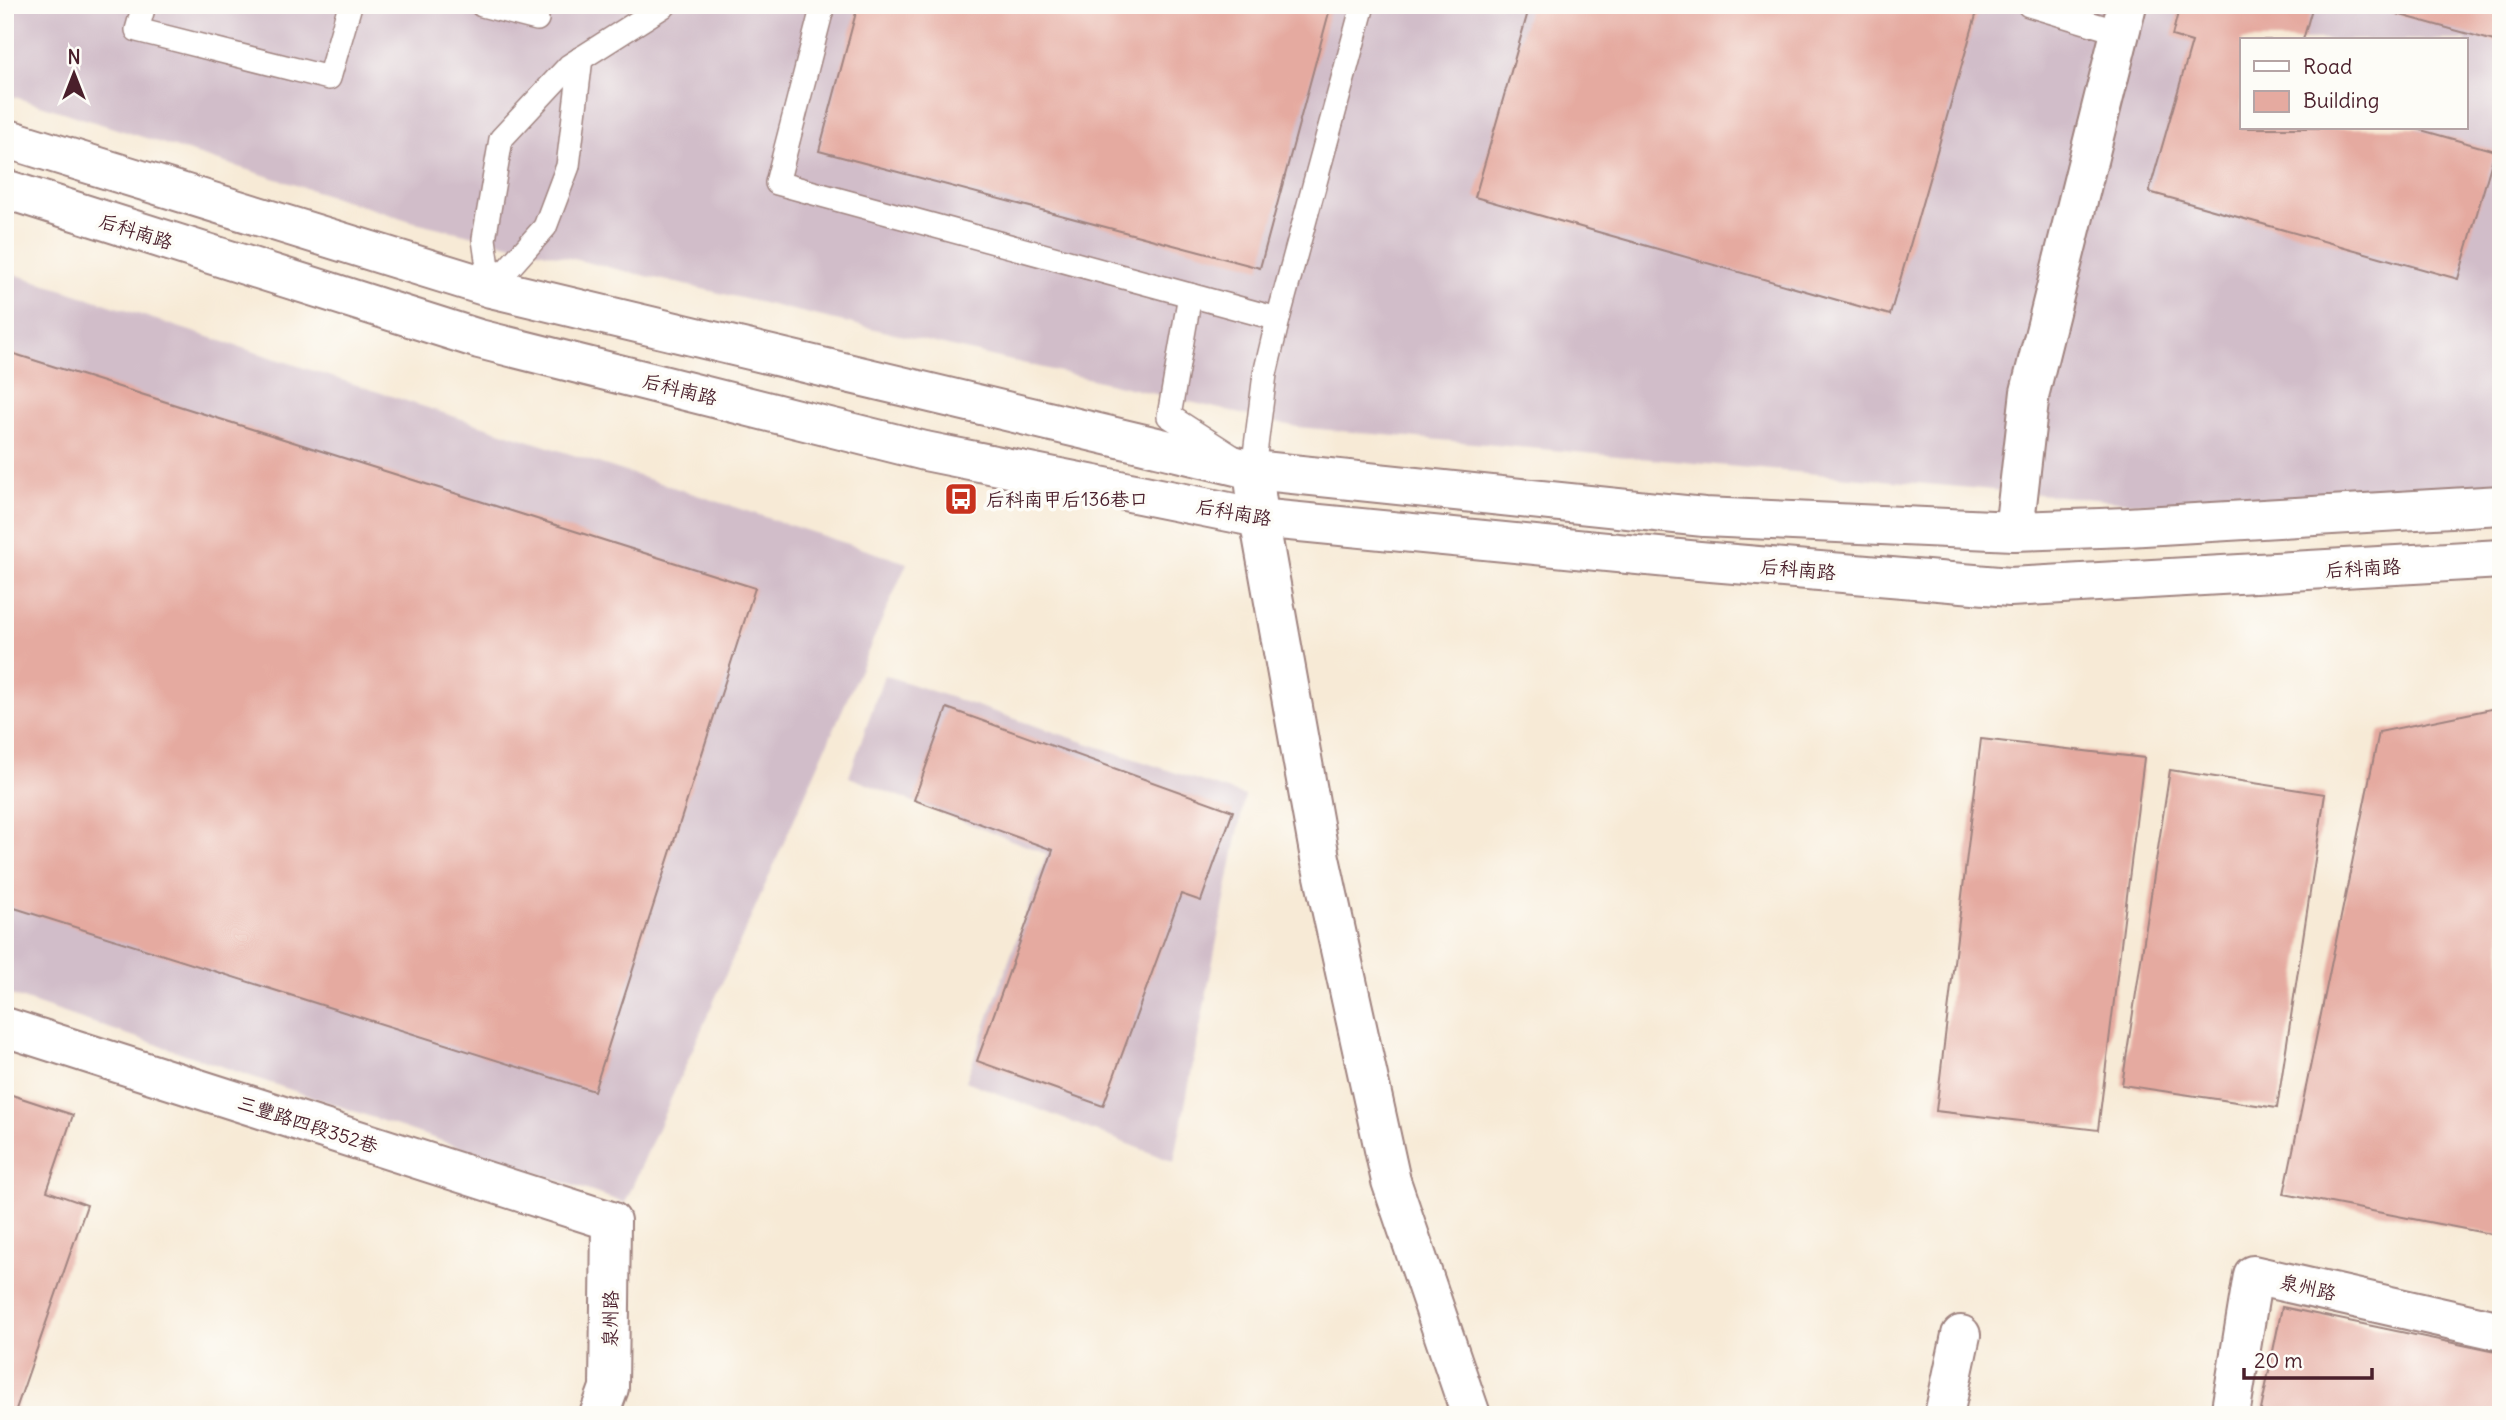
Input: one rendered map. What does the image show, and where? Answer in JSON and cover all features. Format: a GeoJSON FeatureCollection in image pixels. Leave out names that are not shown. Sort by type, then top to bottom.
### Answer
{"type":"FeatureCollection","features":[{"type":"Feature","properties":{"kind":"street"},"geometry":{"type":"LineString","coordinates":[[2010,587],[2030,392],[2123,19]]}},
{"type":"Feature","properties":{"kind":"street"},"geometry":{"type":"LineString","coordinates":[[5,138],[491,288],[1253,470],[1704,517],[2014,531],[2501,505]]}},
{"type":"Feature","properties":{"kind":"street","name":"后科南路"},"geometry":{"type":"LineString","coordinates":[[5,189],[478,338],[925,450],[1259,518],[1685,560],[2010,587],[2501,559]]}},
{"type":"Feature","properties":{"kind":"street"},"geometry":{"type":"LineString","coordinates":[[478,338],[491,288]]}},
{"type":"Feature","properties":{"kind":"street"},"geometry":{"type":"LineString","coordinates":[[1253,470],[1259,518],[1320,858],[1391,1181],[1471,1415]]}},
{"type":"Feature","properties":{"kind":"street","name":"三豐路四段352巷"},"geometry":{"type":"LineString","coordinates":[[5,1027],[611,1221]]}},
{"type":"Feature","properties":{"kind":"street","name":"泉州路"},"geometry":{"type":"LineString","coordinates":[[599,1415],[609,1388],[611,1221]]}},
{"type":"Feature","properties":{"kind":"street","name":"泉州路"},"geometry":{"type":"LineString","coordinates":[[2230,1415],[2253,1275],[2501,1331]]}},
{"type":"Feature","properties":{"kind":"street"},"geometry":{"type":"LineString","coordinates":[[1944,1415],[1961,1335]]}},
{"type":"Feature","properties":{"kind":"lane"},"geometry":{"type":"LineString","coordinates":[[144,5],[137,30],[329,78],[350,5]]}},
{"type":"Feature","properties":{"kind":"lane"},"geometry":{"type":"LineString","coordinates":[[482,5],[537,19]]}},
{"type":"Feature","properties":{"kind":"lane"},"geometry":{"type":"LineString","coordinates":[[491,288],[484,239],[501,139],[569,66],[665,5]]}},
{"type":"Feature","properties":{"kind":"lane"},"geometry":{"type":"LineString","coordinates":[[824,5],[777,183],[1278,319]]}},
{"type":"Feature","properties":{"kind":"lane"},"geometry":{"type":"LineString","coordinates":[[1190,295],[1169,416],[1253,470],[1265,374],[1278,319],[1363,5]]}},
{"type":"Feature","properties":{"kind":"lane"},"geometry":{"type":"LineString","coordinates":[[2029,5],[2123,19]]}},
{"type":"Feature","properties":{"kind":"lane"},"geometry":{"type":"LineString","coordinates":[[491,288],[545,227],[568,166],[580,58]]}},
{"type":"Feature","properties":{"kind":"shaded area"},"geometry":{"type":"Polygon","coordinates":[[[5,5],[2501,5],[2501,488],[2181,507],[1297,427],[414,222],[5,94],[5,5]]]}},
{"type":"Feature","properties":{"kind":"shaded area"},"geometry":{"type":"Polygon","coordinates":[[[5,271],[907,563],[625,1203],[5,993],[5,271]]]}},
{"type":"Feature","properties":{"kind":"shaded area"},"geometry":{"type":"Polygon","coordinates":[[[884,675],[1245,796],[1174,1162],[966,1081],[1047,854],[849,777],[884,675]]]}},
{"type":"Feature","properties":{"kind":"building"},"geometry":{"type":"Polygon","coordinates":[[[858,5],[1331,5],[1260,268],[819,151],[858,5]]]}},
{"type":"Feature","properties":{"kind":"building"},"geometry":{"type":"Polygon","coordinates":[[[1530,5],[1979,5],[1890,315],[1475,197],[1530,5]]]}},
{"type":"Feature","properties":{"kind":"building"},"geometry":{"type":"Polygon","coordinates":[[[2180,5],[2313,5],[2304,38],[2240,38],[2240,130],[2421,130],[2495,151],[2458,279],[2149,192],[2192,42],[2172,36],[2180,5]]]}},
{"type":"Feature","properties":{"kind":"building"},"geometry":{"type":"Polygon","coordinates":[[[2368,5],[2501,5],[2501,43],[2368,6],[2368,5]]]}},
{"type":"Feature","properties":{"kind":"building"},"geometry":{"type":"Polygon","coordinates":[[[5,351],[755,588],[594,1091],[5,905],[5,351]]]}},
{"type":"Feature","properties":{"kind":"building"},"geometry":{"type":"Polygon","coordinates":[[[2501,707],[2501,1236],[2284,1194],[2379,732],[2501,707]]]}},
{"type":"Feature","properties":{"kind":"building"},"geometry":{"type":"Polygon","coordinates":[[[947,708],[1233,811],[1201,901],[1181,894],[1103,1106],[977,1061],[1053,850],[914,800],[947,708]]]}},
{"type":"Feature","properties":{"kind":"building"},"geometry":{"type":"Polygon","coordinates":[[[1981,739],[2144,758],[2098,1130],[1936,1111],[1981,739]]]}},
{"type":"Feature","properties":{"kind":"building"},"geometry":{"type":"Polygon","coordinates":[[[2170,770],[2325,794],[2277,1108],[2122,1085],[2170,770]]]}},
{"type":"Feature","properties":{"kind":"building"},"geometry":{"type":"Polygon","coordinates":[[[9,1094],[73,1115],[47,1191],[87,1205],[14,1415],[5,1415],[5,1106],[9,1094]]]}},
{"type":"Feature","properties":{"kind":"building"},"geometry":{"type":"Polygon","coordinates":[[[2282,1307],[2501,1353],[2501,1415],[2260,1415],[2282,1307]]]}},
{"type":"Feature","properties":{"kind":"place","name":"后科南甲后136巷口"},"geometry":{"type":"Point","coordinates":[961,499]}}]}
